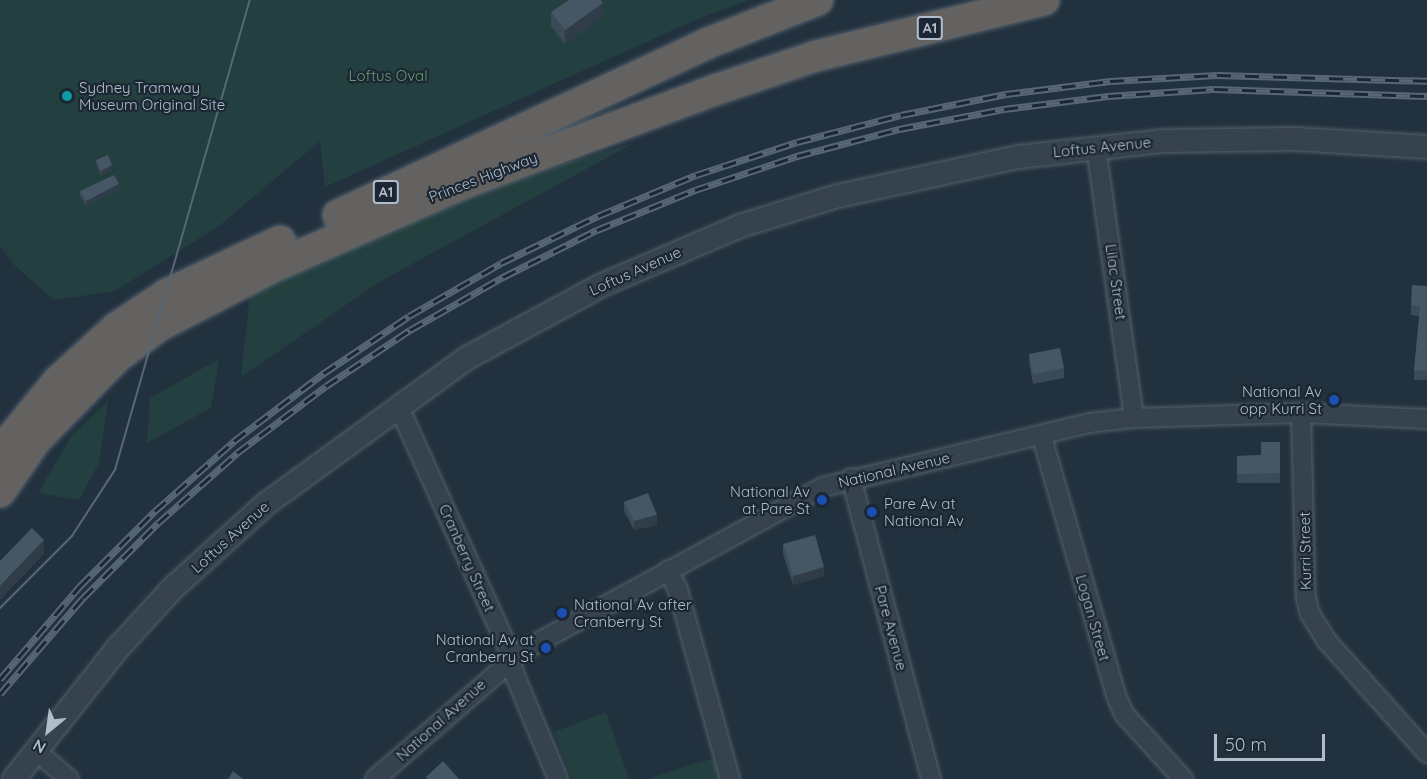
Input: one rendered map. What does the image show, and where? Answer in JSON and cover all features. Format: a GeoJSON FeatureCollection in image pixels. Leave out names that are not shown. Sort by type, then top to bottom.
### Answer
{"type":"FeatureCollection","features":[{"type":"Feature","properties":{"kind":"highway","name":"Princes Highway"},"geometry":{"type":"LineString","coordinates":[[0,452],[71,368],[116,328],[167,294],[593,94],[708,43],[818,0]]}},
{"type":"Feature","properties":{"kind":"highway"},"geometry":{"type":"LineString","coordinates":[[816,56],[877,27],[964,0]]}},
{"type":"Feature","properties":{"kind":"highway","name":"Princes Highway"},"geometry":{"type":"LineString","coordinates":[[0,492],[36,440],[89,382],[142,338],[200,303],[377,219],[462,184],[816,56],[1031,2]]}},
{"type":"Feature","properties":{"kind":"street","name":"Loftus Avenue"},"geometry":{"type":"LineString","coordinates":[[14,779],[118,648],[173,588],[266,504],[398,405],[541,315],[602,285],[743,225],[905,178],[1018,157],[1162,141],[1295,139],[1427,147]]}},
{"type":"Feature","properties":{"kind":"street","name":"Lilac Street"},"geometry":{"type":"LineString","coordinates":[[1096,147],[1134,418]]}},
{"type":"Feature","properties":{"kind":"street","name":"Cranberry Street"},"geometry":{"type":"LineString","coordinates":[[398,405],[512,659],[558,779]]}},
{"type":"Feature","properties":{"kind":"street","name":"National Avenue"},"geometry":{"type":"LineString","coordinates":[[375,779],[512,659],[668,570],[823,487],[851,478],[1042,437],[1089,423],[1134,418],[1302,413],[1427,419]]}},
{"type":"Feature","properties":{"kind":"street","name":"Kurri Street"},"geometry":{"type":"LineString","coordinates":[[1302,413],[1306,598],[1310,614],[1326,640],[1427,753]]}},
{"type":"Feature","properties":{"kind":"street","name":"Logan Street"},"geometry":{"type":"LineString","coordinates":[[1042,437],[1117,698],[1124,714],[1183,779]]}},
{"type":"Feature","properties":{"kind":"street","name":"Pare Avenue"},"geometry":{"type":"LineString","coordinates":[[851,478],[931,779]]}},
{"type":"Feature","properties":{"kind":"street"},"geometry":{"type":"LineString","coordinates":[[668,570],[678,590],[730,779]]}},
{"type":"Feature","properties":{"kind":"street"},"geometry":{"type":"LineString","coordinates":[[35,750],[69,779]]}},
{"type":"Feature","properties":{"kind":"green space","name":"Loftus Oval"},"geometry":{"type":"Polygon","coordinates":[[[0,0],[749,0],[695,20],[325,187],[320,141],[219,226],[115,291],[54,300],[15,266],[0,246],[0,0]]]}},
{"type":"Feature","properties":{"kind":"green space"},"geometry":{"type":"Polygon","coordinates":[[[634,143],[381,281],[241,377],[250,295],[390,226],[559,165],[634,143]]]}},
{"type":"Feature","properties":{"kind":"green space"},"geometry":{"type":"Polygon","coordinates":[[[219,359],[211,408],[147,443],[150,398],[219,359]]]}},
{"type":"Feature","properties":{"kind":"green space"},"geometry":{"type":"Polygon","coordinates":[[[108,401],[99,463],[79,500],[38,493],[72,435],[108,401]]]}},
{"type":"Feature","properties":{"kind":"green space"},"geometry":{"type":"Polygon","coordinates":[[[606,712],[629,779],[572,779],[554,732],[606,712]]]}},
{"type":"Feature","properties":{"kind":"green space"},"geometry":{"type":"Polygon","coordinates":[[[717,758],[723,779],[648,779],[690,765],[717,758]]]}},
{"type":"Feature","properties":{"kind":"building"},"geometry":{"type":"Polygon","coordinates":[[[569,0],[601,0],[603,3],[565,30],[551,12],[569,0]]]}},
{"type":"Feature","properties":{"kind":"building"},"geometry":{"type":"Polygon","coordinates":[[[108,155],[112,165],[101,171],[96,160],[108,155]]]}},
{"type":"Feature","properties":{"kind":"building"},"geometry":{"type":"Polygon","coordinates":[[[114,175],[119,184],[86,201],[80,191],[114,175]]]}},
{"type":"Feature","properties":{"kind":"building"},"geometry":{"type":"Polygon","coordinates":[[[1412,285],[1427,286],[1427,371],[1414,370],[1420,306],[1411,305],[1412,285]]]}},
{"type":"Feature","properties":{"kind":"building"},"geometry":{"type":"Polygon","coordinates":[[[1060,348],[1064,368],[1033,374],[1029,354],[1060,348]]]}},
{"type":"Feature","properties":{"kind":"building"},"geometry":{"type":"Polygon","coordinates":[[[1261,442],[1280,442],[1280,473],[1237,474],[1237,456],[1261,455],[1261,442]]]}},
{"type":"Feature","properties":{"kind":"building"},"geometry":{"type":"Polygon","coordinates":[[[648,493],[657,515],[634,521],[624,502],[648,493]]]}},
{"type":"Feature","properties":{"kind":"building"},"geometry":{"type":"Polygon","coordinates":[[[32,528],[44,540],[0,586],[0,561],[32,528]]]}},
{"type":"Feature","properties":{"kind":"building"},"geometry":{"type":"Polygon","coordinates":[[[815,535],[824,567],[793,576],[783,544],[815,535]]]}},
{"type":"Feature","properties":{"kind":"building"},"geometry":{"type":"Polygon","coordinates":[[[443,761],[459,779],[428,779],[426,777],[443,761]]]}},
{"type":"Feature","properties":{"kind":"building"},"geometry":{"type":"Polygon","coordinates":[[[233,771],[243,779],[228,779],[233,771]]]}},
{"type":"Feature","properties":{"kind":"tram line"},"geometry":{"type":"LineString","coordinates":[[0,608],[72,536],[115,470],[250,0]]}},
{"type":"Feature","properties":{"kind":"railway"},"geometry":{"type":"LineString","coordinates":[[0,679],[80,586],[155,511],[234,441],[324,373],[409,316],[501,263],[598,216],[696,175],[797,142],[901,115],[1006,94],[1110,81],[1217,75],[1427,81]]}},
{"type":"Feature","properties":{"kind":"railway"},"geometry":{"type":"LineString","coordinates":[[0,694],[83,598],[158,523],[237,453],[326,386],[410,330],[503,277],[597,230],[695,190],[797,156],[899,129],[1004,109],[1108,96],[1214,89],[1427,96]]}},
{"type":"Feature","properties":{"kind":"place","name":"Sydney Tramway Museum Original Site"},"geometry":{"type":"Point","coordinates":[67,96]}},
{"type":"Feature","properties":{"kind":"place","name":"National Av opp Kurri St"},"geometry":{"type":"Point","coordinates":[1334,400]}},
{"type":"Feature","properties":{"kind":"place","name":"National Av at Pare St"},"geometry":{"type":"Point","coordinates":[822,500]}},
{"type":"Feature","properties":{"kind":"place","name":"Pare Av at National Av"},"geometry":{"type":"Point","coordinates":[872,512]}},
{"type":"Feature","properties":{"kind":"place","name":"National Av after Cranberry St"},"geometry":{"type":"Point","coordinates":[562,613]}},
{"type":"Feature","properties":{"kind":"place","name":"National Av at Cranberry St"},"geometry":{"type":"Point","coordinates":[546,648]}}]}
